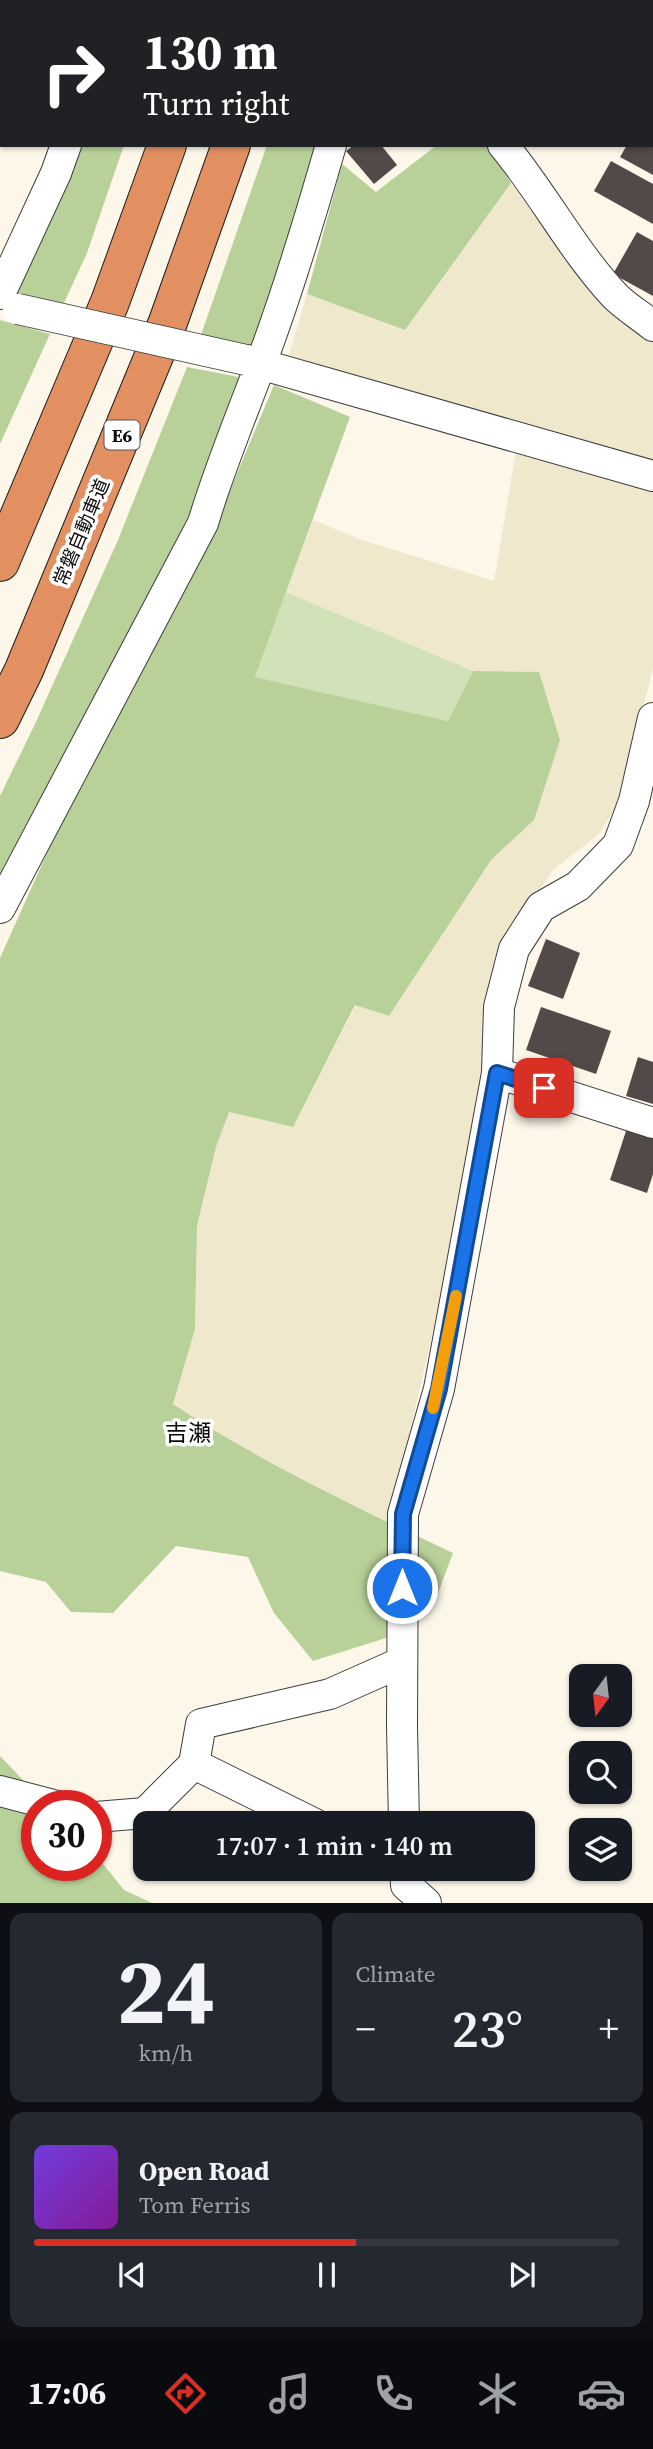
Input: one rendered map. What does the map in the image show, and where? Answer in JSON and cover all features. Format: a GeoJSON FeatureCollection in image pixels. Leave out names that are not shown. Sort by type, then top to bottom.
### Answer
{"type":"FeatureCollection","features":[{"type":"Feature","properties":{"kind":"highway"},"geometry":{"type":"LineString","coordinates":[[0,562],[110,302],[166,147]]}},
{"type":"Feature","properties":{"kind":"highway","name":"常磐自動車道"},"geometry":{"type":"LineString","coordinates":[[0,719],[24,670],[168,322],[230,147]]}},
{"type":"Feature","properties":{"kind":"street"},"geometry":{"type":"LineString","coordinates":[[65,147],[6,302],[254,361],[653,476]]}},
{"type":"Feature","properties":{"kind":"street"},"geometry":{"type":"LineString","coordinates":[[0,908],[203,523],[254,361],[311,212],[330,147]]}},
{"type":"Feature","properties":{"kind":"street"},"geometry":{"type":"LineString","coordinates":[[505,147],[529,177],[580,254],[617,298],[653,326]]}},
{"type":"Feature","properties":{"kind":"street"},"geometry":{"type":"LineString","coordinates":[[404,1811],[403,1514],[439,1389],[497,1073],[499,1007],[514,949],[541,908],[578,886],[618,845],[634,801],[653,718]]}},
{"type":"Feature","properties":{"kind":"street"},"geometry":{"type":"LineString","coordinates":[[497,1073],[653,1123]]}},
{"type":"Feature","properties":{"kind":"street"},"geometry":{"type":"LineString","coordinates":[[112,1815],[145,1813],[194,1764],[201,1724],[330,1694],[402,1662]]}},
{"type":"Feature","properties":{"kind":"street"},"geometry":{"type":"LineString","coordinates":[[194,1764],[289,1811]]}},
{"type":"Feature","properties":{"kind":"street"},"geometry":{"type":"LineString","coordinates":[[0,1791],[21,1797]]}},
{"type":"Feature","properties":{"kind":"shaded area"},"geometry":{"type":"Polygon","coordinates":[[[511,183],[612,309],[653,342],[653,461],[441,405],[289,355],[307,294],[405,330],[511,183]]]}},
{"type":"Feature","properties":{"kind":"shaded area"},"geometry":{"type":"Polygon","coordinates":[[[516,449],[653,490],[653,669],[618,804],[599,834],[553,870],[497,955],[485,1083],[437,1314],[389,1522],[315,1487],[225,1438],[173,1404],[195,1329],[197,1227],[216,1147],[229,1112],[293,1127],[356,1005],[389,1016],[491,860],[534,820],[539,672],[473,671],[286,592],[313,520],[359,539],[494,581],[516,449]]]}},
{"type":"Feature","properties":{"kind":"green space"},"geometry":{"type":"Polygon","coordinates":[[[76,147],[123,147],[87,253],[63,305],[14,294],[76,147]]]}},
{"type":"Feature","properties":{"kind":"green space"},"geometry":{"type":"Polygon","coordinates":[[[266,147],[320,147],[252,349],[201,335],[266,147]]]}},
{"type":"Feature","properties":{"kind":"green space"},"geometry":{"type":"Polygon","coordinates":[[[434,147],[487,147],[511,183],[405,330],[307,294],[342,164],[376,192],[434,147]]]}},
{"type":"Feature","properties":{"kind":"green space"},"geometry":{"type":"Polygon","coordinates":[[[0,320],[50,334],[0,444],[0,320]]]}},
{"type":"Feature","properties":{"kind":"green space"},"geometry":{"type":"Polygon","coordinates":[[[187,367],[244,378],[191,511],[0,888],[0,796],[118,540],[187,367]]]}},
{"type":"Feature","properties":{"kind":"green space"},"geometry":{"type":"Polygon","coordinates":[[[274,385],[350,417],[255,677],[448,721],[473,671],[539,672],[560,740],[534,820],[491,860],[389,1016],[355,1005],[293,1127],[229,1112],[216,1147],[197,1226],[195,1329],[173,1404],[275,1465],[453,1553],[438,1593],[389,1637],[313,1661],[274,1613],[248,1557],[176,1546],[113,1613],[71,1612],[46,1582],[0,1571],[0,958],[52,842],[213,531],[274,385]]]}},
{"type":"Feature","properties":{"kind":"green space"},"geometry":{"type":"Polygon","coordinates":[[[286,592],[473,671],[448,721],[255,677],[286,592]]]}},
{"type":"Feature","properties":{"kind":"green space"},"geometry":{"type":"Polygon","coordinates":[[[0,1756],[33,1790],[21,1790],[21,1881],[112,1881],[112,1875],[124,1890],[152,1903],[0,1903],[0,1756]]]}},
{"type":"Feature","properties":{"kind":"building"},"geometry":{"type":"Polygon","coordinates":[[[351,147],[383,147],[397,165],[374,184],[346,151],[351,147]]]}},
{"type":"Feature","properties":{"kind":"building"},"geometry":{"type":"Polygon","coordinates":[[[626,147],[653,147],[653,175],[620,157],[626,147]]]}},
{"type":"Feature","properties":{"kind":"building"},"geometry":{"type":"Polygon","coordinates":[[[611,161],[653,184],[653,224],[594,191],[611,161]]]}},
{"type":"Feature","properties":{"kind":"building"},"geometry":{"type":"Polygon","coordinates":[[[637,232],[653,241],[653,296],[613,274],[637,232]]]}},
{"type":"Feature","properties":{"kind":"building"},"geometry":{"type":"Polygon","coordinates":[[[546,939],[580,953],[563,999],[528,986],[546,939]]]}},
{"type":"Feature","properties":{"kind":"building"},"geometry":{"type":"Polygon","coordinates":[[[541,1007],[611,1031],[596,1074],[526,1050],[541,1007]]]}},
{"type":"Feature","properties":{"kind":"building"},"geometry":{"type":"Polygon","coordinates":[[[638,1057],[653,1062],[653,1104],[626,1096],[638,1057]]]}},
{"type":"Feature","properties":{"kind":"building"},"geometry":{"type":"Polygon","coordinates":[[[627,1128],[653,1136],[653,1174],[647,1193],[610,1180],[627,1128]]]}},
{"type":"Feature","properties":{"kind":"slow traffic"},"geometry":{"type":"LineString","coordinates":[[433,1408],[456,1296]]}},
{"type":"Feature","properties":{"kind":"district","name":"吉瀬"},"geometry":{"type":"Point","coordinates":[188,1433]}},
{"type":"Feature","properties":{"kind":"route"},"geometry":{"type":"LineString","coordinates":[[402,1588],[403,1514],[439,1389],[497,1073],[544,1088]]}}]}
